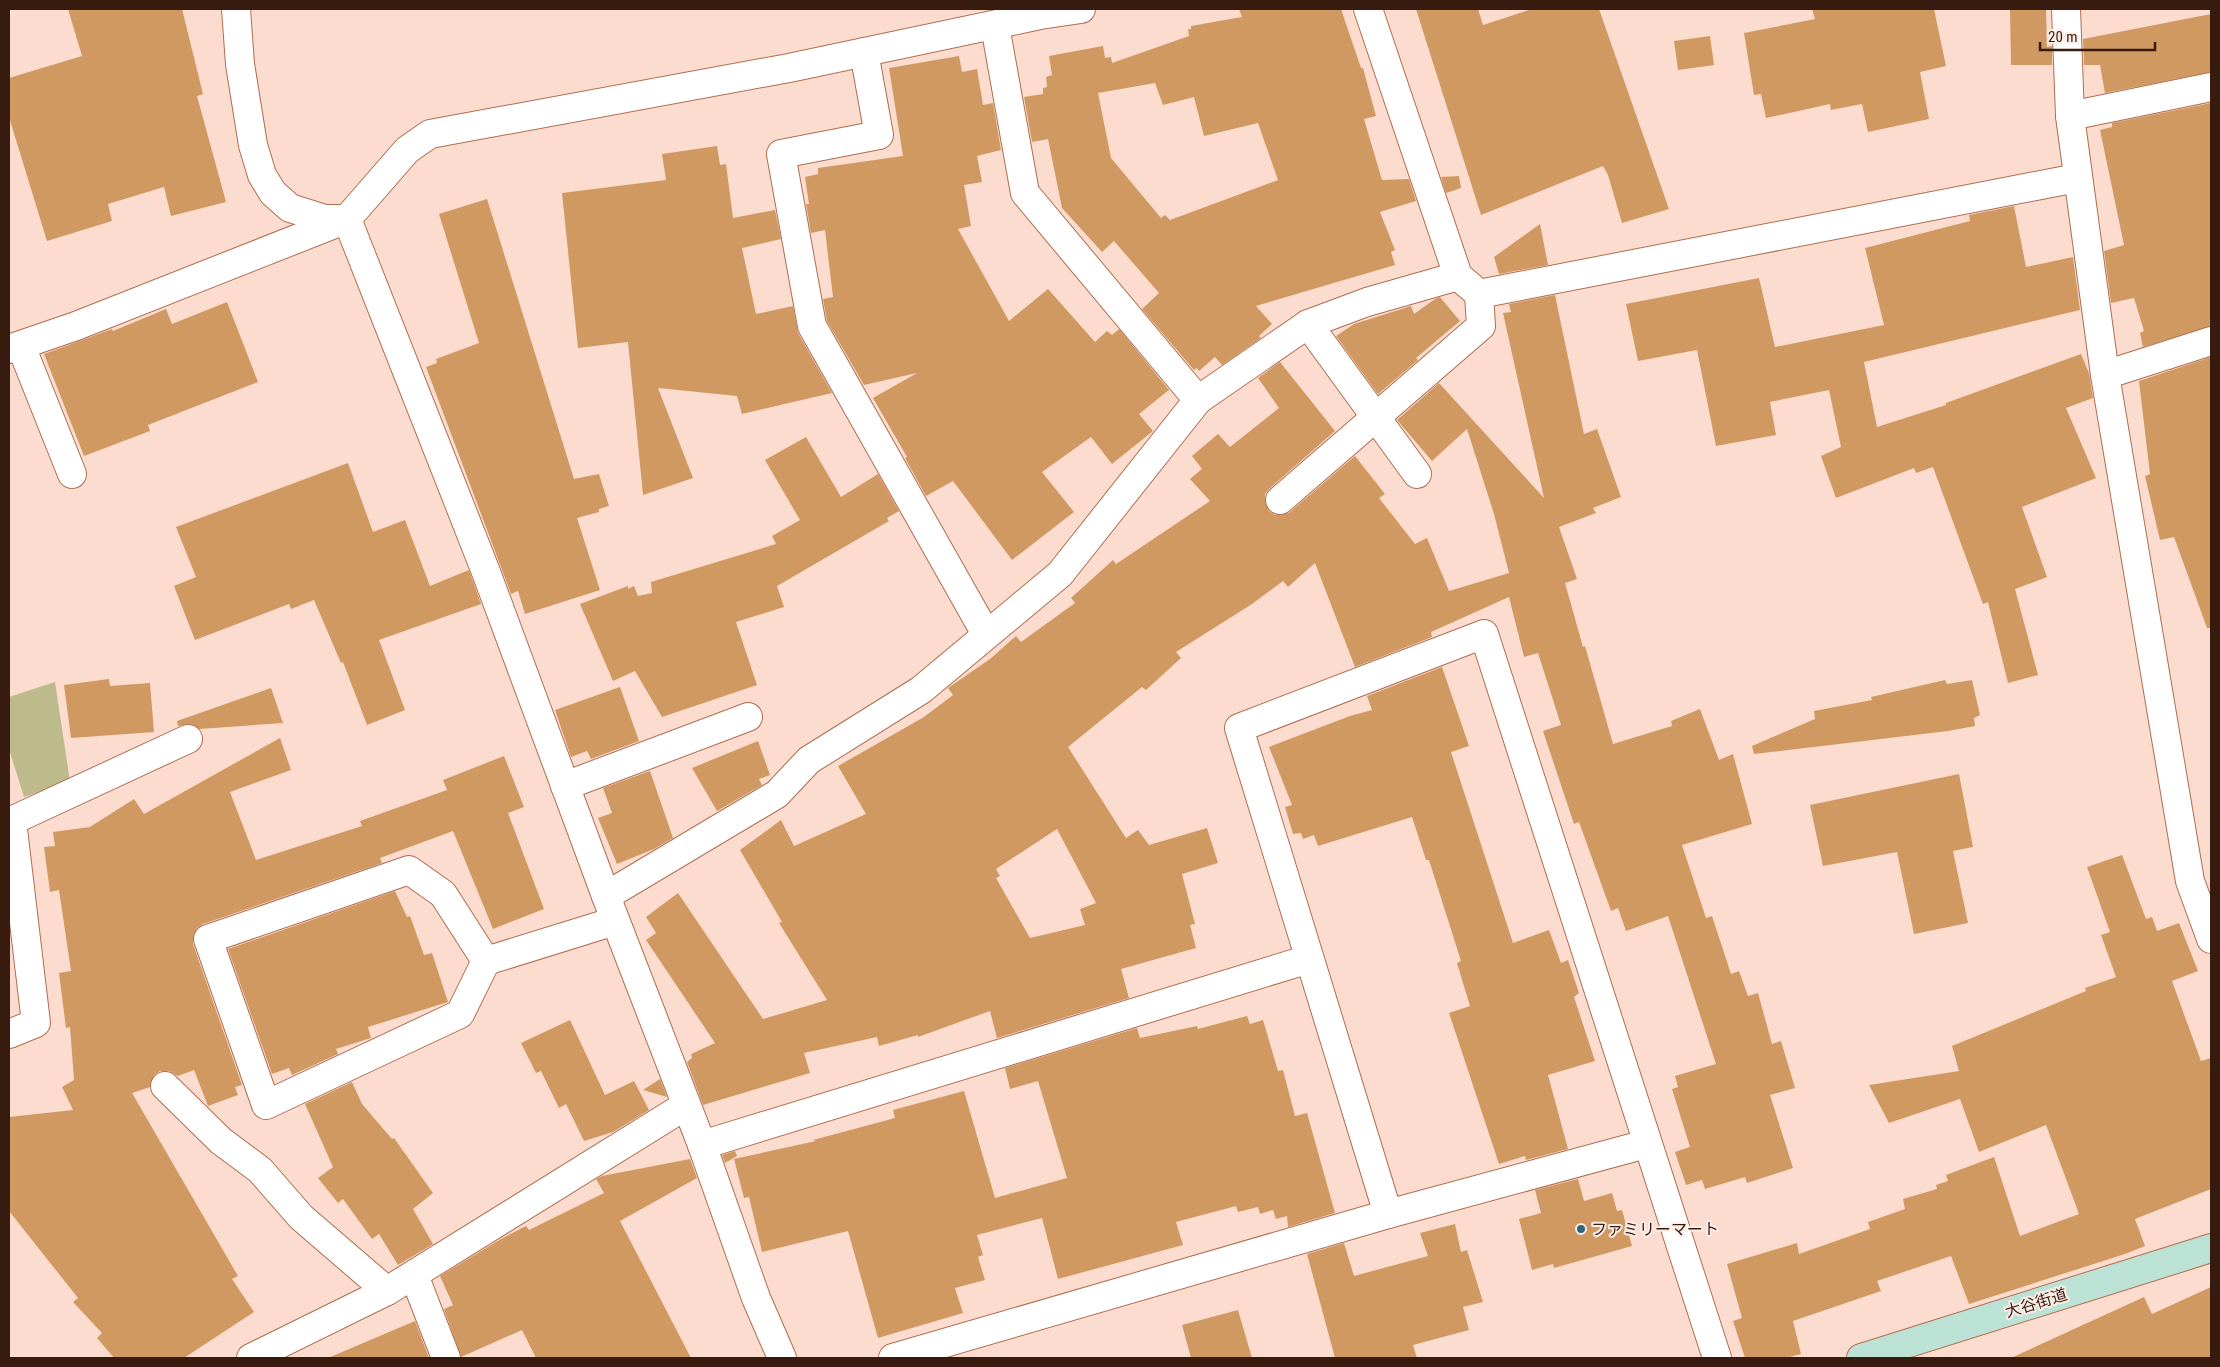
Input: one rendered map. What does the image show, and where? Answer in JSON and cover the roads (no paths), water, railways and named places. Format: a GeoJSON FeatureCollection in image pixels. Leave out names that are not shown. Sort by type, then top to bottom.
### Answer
{"type":"FeatureCollection","features":[{"type":"Feature","properties":{"kind":"street"},"geometry":{"type":"LineString","coordinates":[[236,9],[242,74],[253,145],[262,175],[273,193],[290,208],[325,219],[347,219]]}},
{"type":"Feature","properties":{"kind":"street"},"geometry":{"type":"LineString","coordinates":[[72,474],[15,348],[76,326],[347,219],[407,150],[430,134],[789,68],[995,26],[1040,12],[1081,9]]}},
{"type":"Feature","properties":{"kind":"street"},"geometry":{"type":"LineString","coordinates":[[1280,500],[1481,326],[1479,294],[1458,276],[1368,9]]}},
{"type":"Feature","properties":{"kind":"street"},"geometry":{"type":"LineString","coordinates":[[2066,9],[2070,116],[2105,375],[2211,939]]}},
{"type":"Feature","properties":{"kind":"street"},"geometry":{"type":"LineString","coordinates":[[995,26],[1025,193],[1198,400]]}},
{"type":"Feature","properties":{"kind":"street"},"geometry":{"type":"LineString","coordinates":[[864,52],[879,135],[781,154],[812,326],[986,634]]}},
{"type":"Feature","properties":{"kind":"street"},"geometry":{"type":"LineString","coordinates":[[2070,116],[2211,86]]}},
{"type":"Feature","properties":{"kind":"street"},"geometry":{"type":"LineString","coordinates":[[1479,294],[2077,178]]}},
{"type":"Feature","properties":{"kind":"street"},"geometry":{"type":"LineString","coordinates":[[347,219],[486,572],[685,1106],[702,1145],[756,1298],[782,1358]]}},
{"type":"Feature","properties":{"kind":"street"},"geometry":{"type":"LineString","coordinates":[[606,896],[777,794],[809,760],[921,690],[1060,574],[1198,400],[1308,324],[1368,302],[1458,276]]}},
{"type":"Feature","properties":{"kind":"street"},"geometry":{"type":"LineString","coordinates":[[1308,324],[1417,474]]}},
{"type":"Feature","properties":{"kind":"street"},"geometry":{"type":"LineString","coordinates":[[2105,375],[2211,341]]}},
{"type":"Feature","properties":{"kind":"street"},"geometry":{"type":"LineString","coordinates":[[1388,1214],[1239,728],[1484,634],[1716,1358]]}},
{"type":"Feature","properties":{"kind":"street"},"geometry":{"type":"LineString","coordinates":[[565,786],[748,717]]}},
{"type":"Feature","properties":{"kind":"street"},"geometry":{"type":"LineString","coordinates":[[9,1034],[36,1024],[10,822],[188,739]]}},
{"type":"Feature","properties":{"kind":"street"},"geometry":{"type":"LineString","coordinates":[[486,961],[443,894],[409,870],[208,939],[266,1105],[460,1014],[486,961],[616,922]]}},
{"type":"Feature","properties":{"kind":"street"},"geometry":{"type":"LineString","coordinates":[[702,1145],[1309,960]]}},
{"type":"Feature","properties":{"kind":"street"},"geometry":{"type":"LineString","coordinates":[[165,1086],[221,1141],[260,1170],[300,1217],[387,1291]]}},
{"type":"Feature","properties":{"kind":"street"},"geometry":{"type":"LineString","coordinates":[[251,1358],[387,1291],[685,1106]]}},
{"type":"Feature","properties":{"kind":"street"},"geometry":{"type":"LineString","coordinates":[[893,1358],[1388,1214],[1646,1144]]}},
{"type":"Feature","properties":{"kind":"street","name":"大谷街道"},"geometry":{"type":"LineString","coordinates":[[1861,1358],[2211,1248]]}},
{"type":"Feature","properties":{"kind":"street"},"geometry":{"type":"LineString","coordinates":[[414,1275],[446,1358]]}},
{"type":"Feature","properties":{"kind":"place","name":"ファミリーマート"},"geometry":{"type":"Point","coordinates":[1581,1229]}}]}
